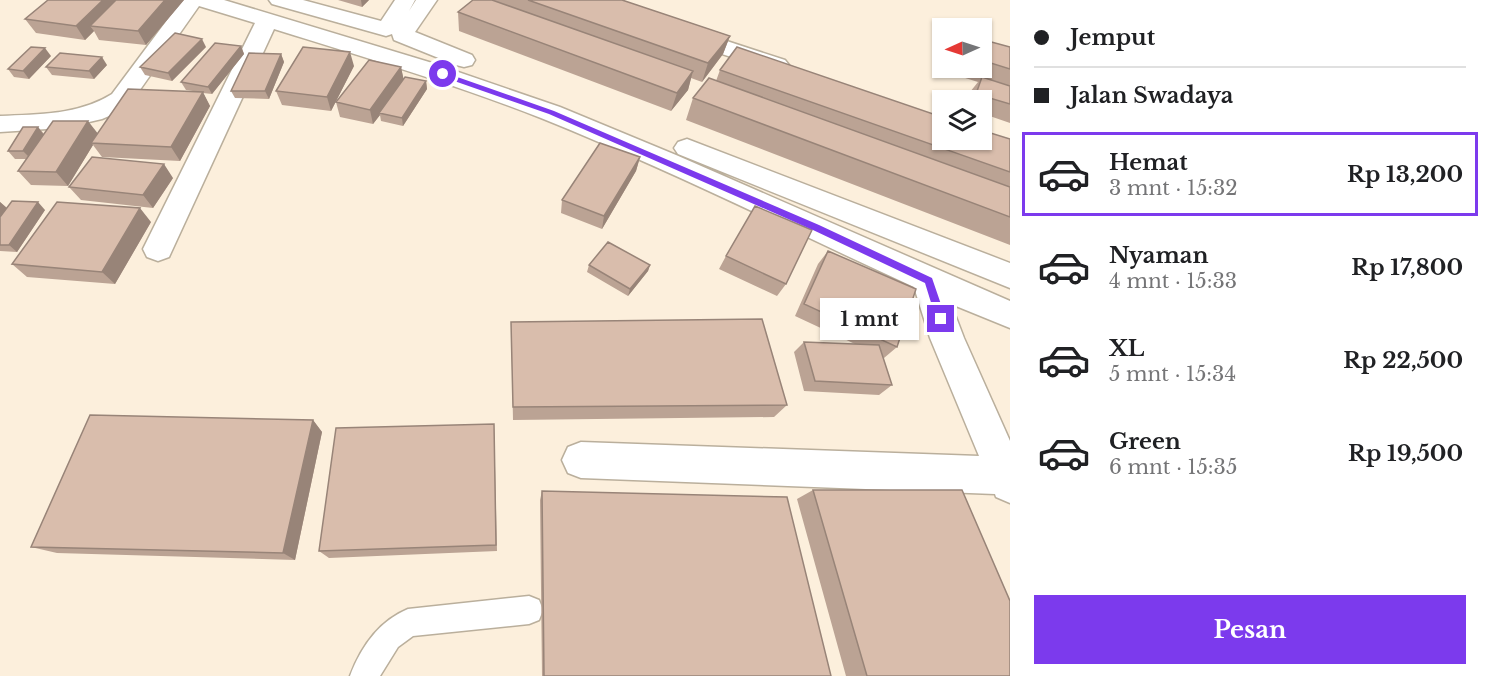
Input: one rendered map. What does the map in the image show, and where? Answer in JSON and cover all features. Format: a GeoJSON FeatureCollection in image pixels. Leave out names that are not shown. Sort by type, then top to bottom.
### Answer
{"type":"FeatureCollection","features":[{"type":"Feature","properties":{"kind":"street"},"geometry":{"type":"LineString","coordinates":[[0,124],[63,120],[92,116],[109,109],[121,99],[193,0]]}},
{"type":"Feature","properties":{"kind":"street"},"geometry":{"type":"LineString","coordinates":[[202,0],[386,29],[405,0]]}},
{"type":"Feature","properties":{"kind":"street"},"geometry":{"type":"LineString","coordinates":[[427,0],[402,35],[1010,276]]}},
{"type":"Feature","properties":{"kind":"street"},"geometry":{"type":"LineString","coordinates":[[158,249],[273,10]]}},
{"type":"Feature","properties":{"kind":"street"},"geometry":{"type":"LineString","coordinates":[[273,10],[408,63],[551,113],[816,228],[928,281],[1010,315]]}},
{"type":"Feature","properties":{"kind":"street"},"geometry":{"type":"LineString","coordinates":[[661,26],[796,71]]}},
{"type":"Feature","properties":{"kind":"street"},"geometry":{"type":"LineString","coordinates":[[581,460],[1008,480],[947,338],[928,281]]}},
{"type":"Feature","properties":{"kind":"lane"},"geometry":{"type":"LineString","coordinates":[[364,676],[388,637],[408,623],[529,610]]}},
{"type":"Feature","properties":{"kind":"building"},"geometry":{"type":"Polygon","coordinates":[[[48,0],[103,0],[76,26],[25,19],[48,0]]]}},
{"type":"Feature","properties":{"kind":"building"},"geometry":{"type":"Polygon","coordinates":[[[116,0],[165,0],[138,31],[90,26],[116,0]]]}},
{"type":"Feature","properties":{"kind":"building"},"geometry":{"type":"Polygon","coordinates":[[[473,0],[492,0],[693,71],[677,93],[458,12],[473,0]]]}},
{"type":"Feature","properties":{"kind":"building"},"geometry":{"type":"Polygon","coordinates":[[[528,0],[622,0],[730,36],[708,63],[528,0]]]}},
{"type":"Feature","properties":{"kind":"building"},"geometry":{"type":"Polygon","coordinates":[[[175,33],[202,39],[168,73],[140,67],[175,33]]]}},
{"type":"Feature","properties":{"kind":"building"},"geometry":{"type":"Polygon","coordinates":[[[992,42],[1010,47],[1010,69],[992,63],[992,42]]]}},
{"type":"Feature","properties":{"kind":"building"},"geometry":{"type":"Polygon","coordinates":[[[215,43],[241,46],[208,87],[181,82],[215,43]]]}},
{"type":"Feature","properties":{"kind":"building"},"geometry":{"type":"Polygon","coordinates":[[[31,47],[45,48],[23,71],[8,69],[31,47]]]}},
{"type":"Feature","properties":{"kind":"building"},"geometry":{"type":"Polygon","coordinates":[[[303,47],[350,52],[327,97],[276,91],[303,47]]]}},
{"type":"Feature","properties":{"kind":"building"},"geometry":{"type":"Polygon","coordinates":[[[737,47],[932,114],[932,145],[720,70],[737,47]]]}},
{"type":"Feature","properties":{"kind":"building"},"geometry":{"type":"Polygon","coordinates":[[[60,53],[102,57],[89,71],[46,67],[60,53]]]}},
{"type":"Feature","properties":{"kind":"building"},"geometry":{"type":"Polygon","coordinates":[[[249,53],[281,54],[265,91],[231,91],[249,53]]]}},
{"type":"Feature","properties":{"kind":"building"},"geometry":{"type":"Polygon","coordinates":[[[369,60],[401,67],[370,110],[336,102],[369,60]]]}},
{"type":"Feature","properties":{"kind":"building"},"geometry":{"type":"Polygon","coordinates":[[[405,77],[426,81],[402,118],[379,113],[405,77]]]}},
{"type":"Feature","properties":{"kind":"building"},"geometry":{"type":"Polygon","coordinates":[[[709,78],[1010,187],[1010,217],[693,98],[709,78]]]}},
{"type":"Feature","properties":{"kind":"building"},"geometry":{"type":"Polygon","coordinates":[[[982,78],[1010,86],[1010,104],[992,99],[992,90],[977,90],[982,78]]]}},
{"type":"Feature","properties":{"kind":"building"},"geometry":{"type":"Polygon","coordinates":[[[128,89],[203,92],[171,147],[91,143],[128,89]]]}},
{"type":"Feature","properties":{"kind":"building"},"geometry":{"type":"Polygon","coordinates":[[[53,121],[88,121],[56,172],[18,171],[53,121]]]}},
{"type":"Feature","properties":{"kind":"building"},"geometry":{"type":"Polygon","coordinates":[[[23,127],[38,127],[23,151],[8,151],[23,127]]]}},
{"type":"Feature","properties":{"kind":"building"},"geometry":{"type":"Polygon","coordinates":[[[992,133],[1010,139],[1010,172],[947,150],[992,150],[992,133]]]}},
{"type":"Feature","properties":{"kind":"building"},"geometry":{"type":"Polygon","coordinates":[[[600,143],[640,157],[604,216],[562,200],[600,143]]]}},
{"type":"Feature","properties":{"kind":"building"},"geometry":{"type":"Polygon","coordinates":[[[92,157],[164,164],[143,195],[69,187],[92,157]]]}},
{"type":"Feature","properties":{"kind":"building"},"geometry":{"type":"Polygon","coordinates":[[[12,201],[38,202],[9,245],[0,245],[0,217],[12,201]]]}},
{"type":"Feature","properties":{"kind":"building"},"geometry":{"type":"Polygon","coordinates":[[[57,202],[140,208],[102,272],[12,264],[57,202]]]}},
{"type":"Feature","properties":{"kind":"building"},"geometry":{"type":"Polygon","coordinates":[[[755,206],[812,230],[786,284],[726,256],[755,206]]]}},
{"type":"Feature","properties":{"kind":"building"},"geometry":{"type":"Polygon","coordinates":[[[608,242],[650,265],[630,289],[589,265],[608,242]]]}},
{"type":"Feature","properties":{"kind":"building"},"geometry":{"type":"Polygon","coordinates":[[[828,251],[916,289],[897,347],[804,304],[828,251]]]}},
{"type":"Feature","properties":{"kind":"building"},"geometry":{"type":"Polygon","coordinates":[[[762,319],[787,405],[513,407],[511,322],[762,319]]]}},
{"type":"Feature","properties":{"kind":"building"},"geometry":{"type":"Polygon","coordinates":[[[804,342],[879,345],[892,385],[815,381],[804,342]]]}},
{"type":"Feature","properties":{"kind":"building"},"geometry":{"type":"Polygon","coordinates":[[[90,415],[313,420],[283,553],[31,547],[90,415]]]}},
{"type":"Feature","properties":{"kind":"building"},"geometry":{"type":"Polygon","coordinates":[[[494,424],[496,545],[319,551],[336,428],[494,424]]]}},
{"type":"Feature","properties":{"kind":"building"},"geometry":{"type":"Polygon","coordinates":[[[813,490],[962,490],[1010,601],[1010,676],[867,676],[813,490]]]}},
{"type":"Feature","properties":{"kind":"building"},"geometry":{"type":"Polygon","coordinates":[[[542,491],[787,497],[831,676],[544,676],[542,491]]]}},
{"type":"Feature","properties":{"kind":"route"},"geometry":{"type":"LineString","coordinates":[[443,74],[551,113],[816,228],[928,281],[941,319]]}}]}
